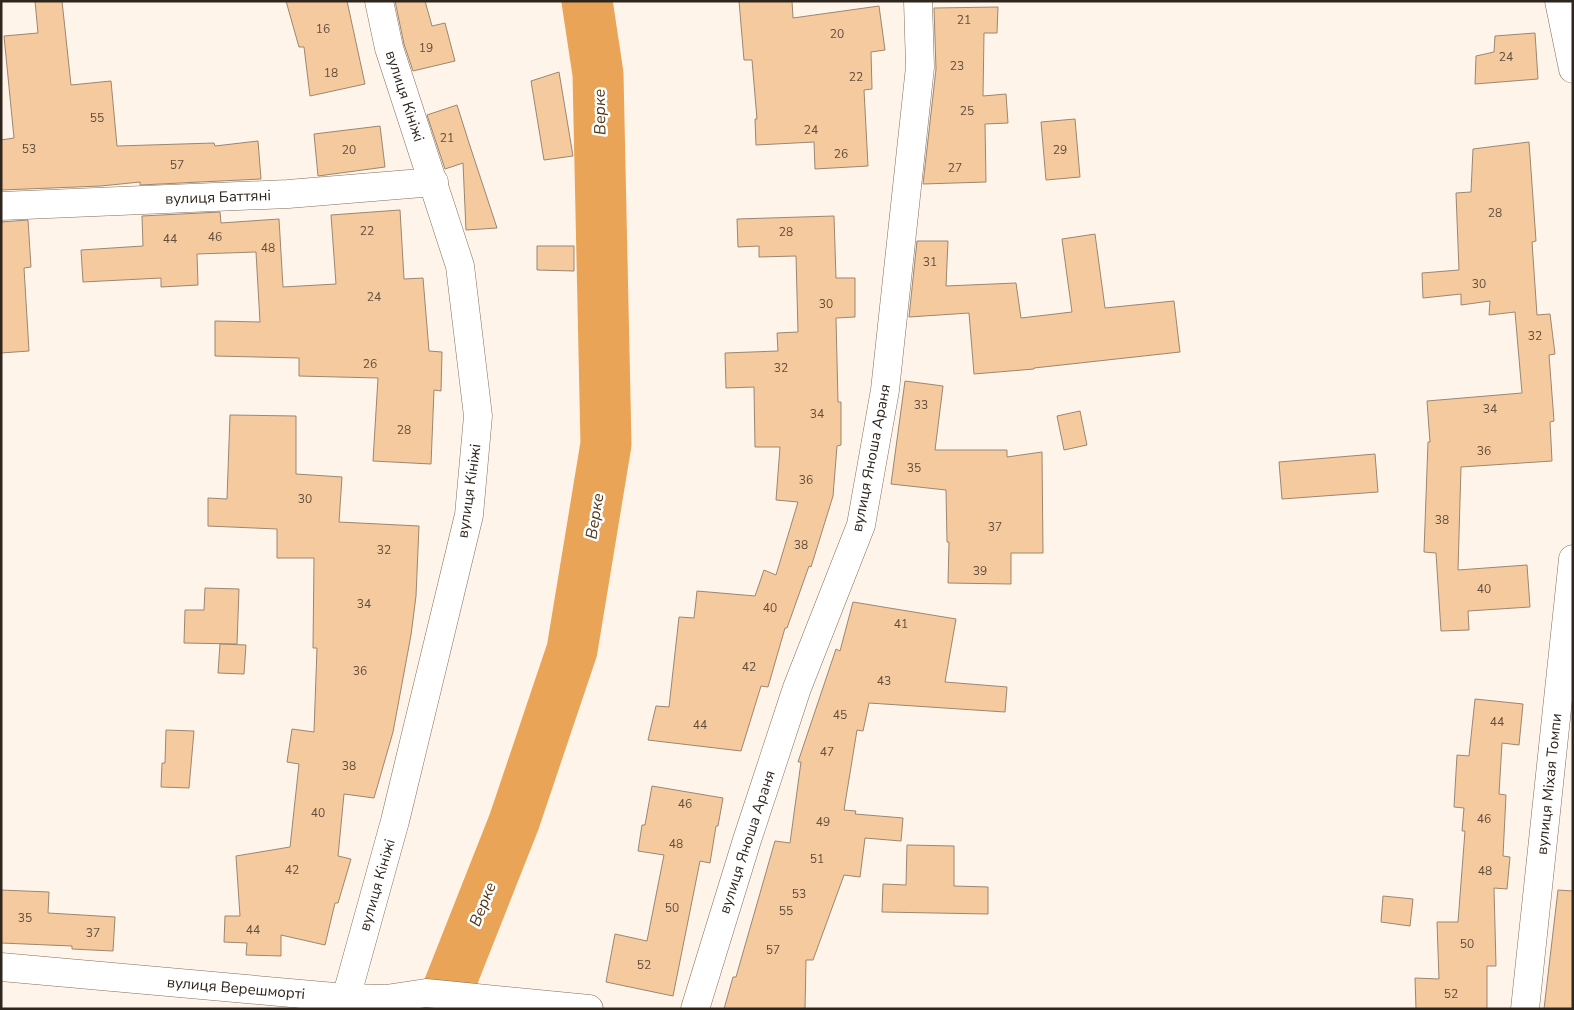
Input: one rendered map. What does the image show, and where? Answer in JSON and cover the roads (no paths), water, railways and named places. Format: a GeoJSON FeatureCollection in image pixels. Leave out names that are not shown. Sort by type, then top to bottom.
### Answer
{"type":"FeatureCollection","features":[{"type":"Feature","properties":{"kind":"street","name":"вулиця Кініжі"},"geometry":{"type":"LineString","coordinates":[[344,1003],[395,821],[469,515],[478,416],[460,266],[389,48],[378,1]]}},
{"type":"Feature","properties":{"kind":"street","name":"вулиця Яноша Араня"},"geometry":{"type":"LineString","coordinates":[[695,1009],[747,840],[797,688],[861,525],[886,380],[920,67],[918,1]]}},
{"type":"Feature","properties":{"kind":"street"},"geometry":{"type":"LineString","coordinates":[[1559,1],[1573,69]]}},
{"type":"Feature","properties":{"kind":"street","name":"вулиця Баттяні"},"geometry":{"type":"LineString","coordinates":[[1,206],[288,194],[434,182]]}},
{"type":"Feature","properties":{"kind":"street","name":"вулиця Міхая Томпи"},"geometry":{"type":"LineString","coordinates":[[1525,1009],[1573,559]]}},
{"type":"Feature","properties":{"kind":"street","name":"вулиця Верешморті"},"geometry":{"type":"LineString","coordinates":[[1,967],[344,1003],[426,994],[589,1009]]}},
{"type":"Feature","properties":{"kind":"waterway","name":"Верке"},"geometry":{"type":"LineString","coordinates":[[447,1009],[448,989],[514,822],[572,650],[606,444],[598,74],[587,1]]}}]}
